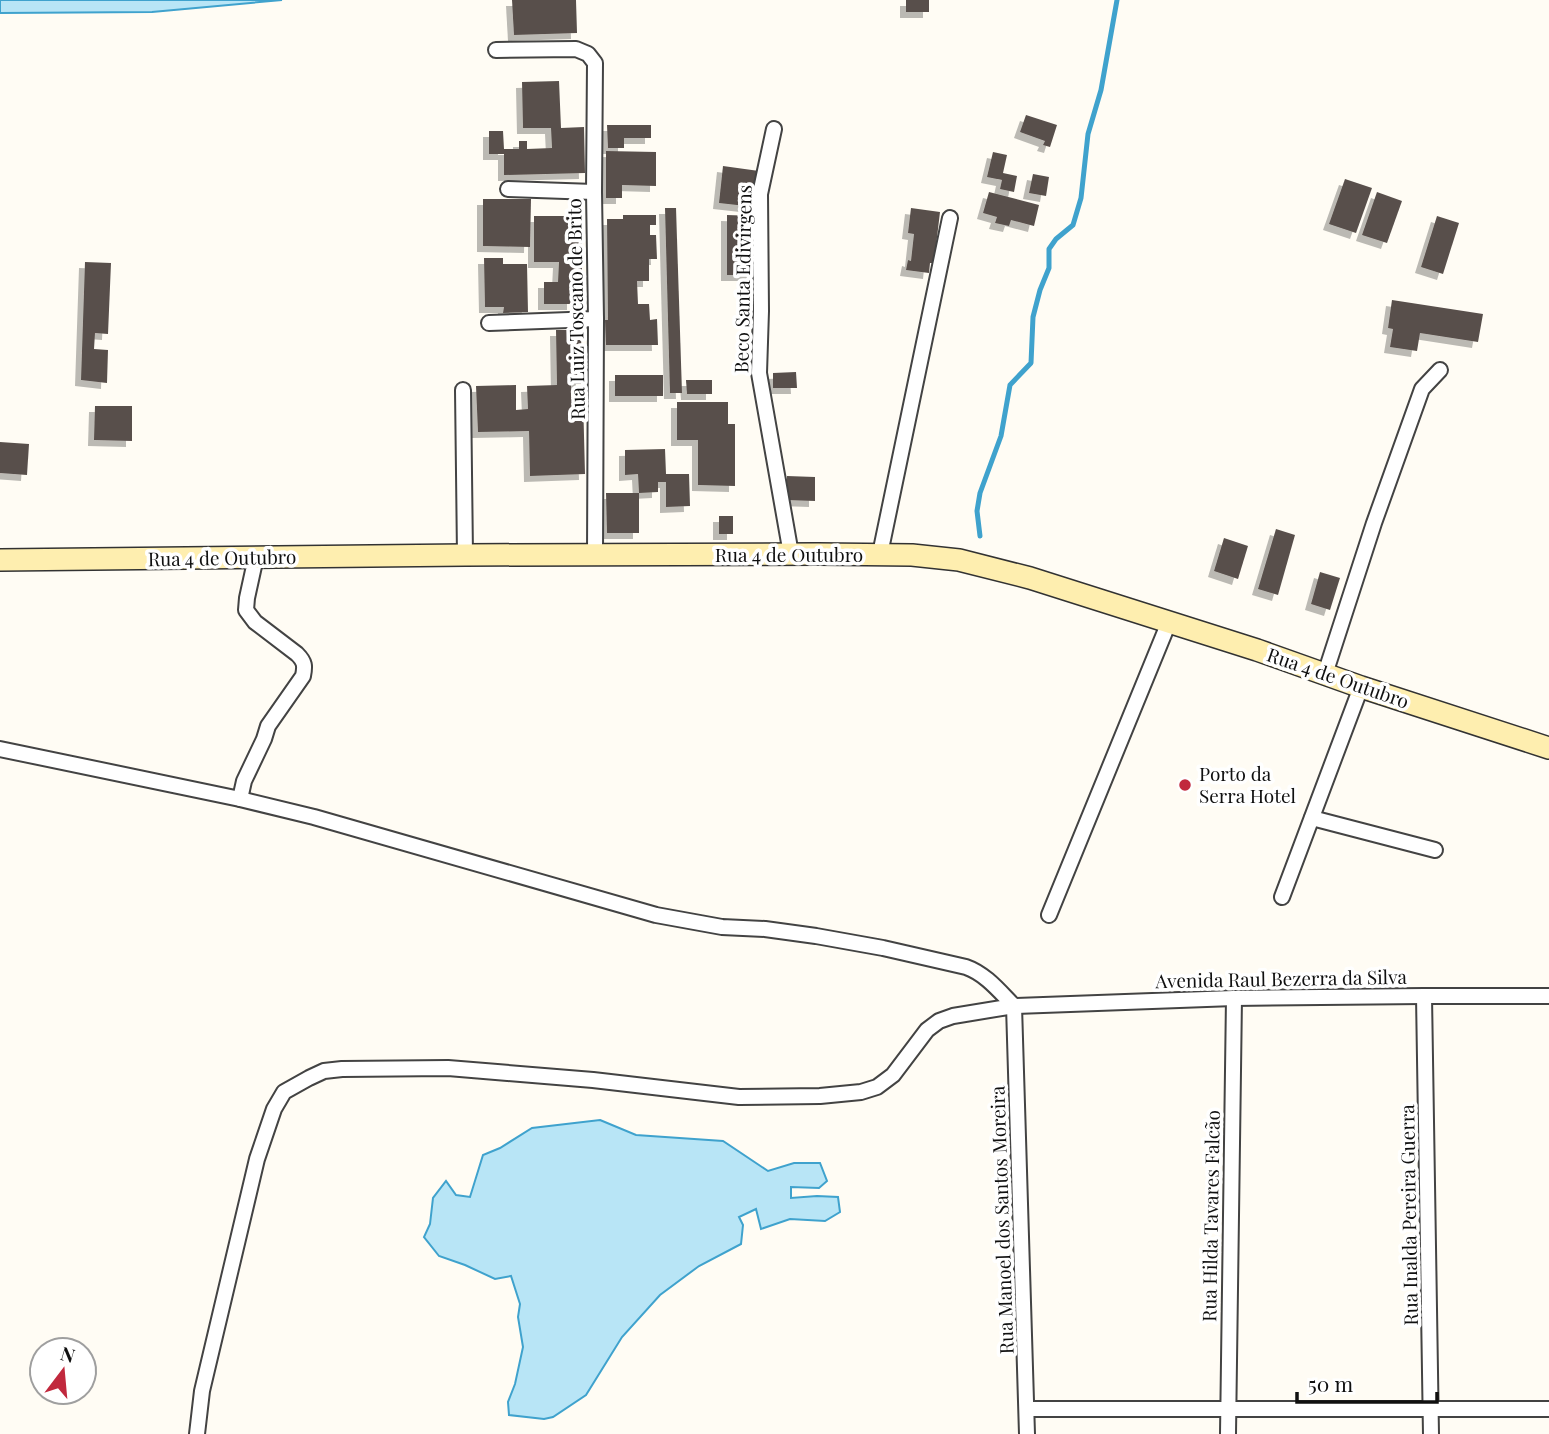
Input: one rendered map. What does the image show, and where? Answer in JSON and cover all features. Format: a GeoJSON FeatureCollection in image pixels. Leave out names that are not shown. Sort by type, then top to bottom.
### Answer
{"type":"FeatureCollection","features":[{"type":"Feature","properties":{"kind":"main road","name":"Rua 4 de Outubro"},"geometry":{"type":"LineString","coordinates":[[0,560],[791,554],[912,555],[959,560],[1030,578],[1257,650],[1549,748]]}},
{"type":"Feature","properties":{"kind":"street","name":"Rua Luiz Toscano de Brito"},"geometry":{"type":"LineString","coordinates":[[496,50],[576,49],[587,54],[595,63],[595,555]]}},
{"type":"Feature","properties":{"kind":"street","name":"Beco Santa Edivirgens"},"geometry":{"type":"LineString","coordinates":[[774,129],[760,194],[759,373],[791,554]]}},
{"type":"Feature","properties":{"kind":"street"},"geometry":{"type":"LineString","coordinates":[[508,189],[594,192]]}},
{"type":"Feature","properties":{"kind":"street"},"geometry":{"type":"LineString","coordinates":[[880,554],[950,218]]}},
{"type":"Feature","properties":{"kind":"street"},"geometry":{"type":"LineString","coordinates":[[489,323],[597,319]]}},
{"type":"Feature","properties":{"kind":"street"},"geometry":{"type":"LineString","coordinates":[[1325,674],[1374,523],[1422,389],[1440,370]]}},
{"type":"Feature","properties":{"kind":"street"},"geometry":{"type":"LineString","coordinates":[[463,390],[465,555]]}},
{"type":"Feature","properties":{"kind":"street"},"geometry":{"type":"LineString","coordinates":[[240,800],[244,781],[268,726],[303,676],[305,667],[297,654],[255,622],[246,610],[256,557]]}},
{"type":"Feature","properties":{"kind":"street"},"geometry":{"type":"LineString","coordinates":[[1049,915],[1169,622]]}},
{"type":"Feature","properties":{"kind":"street"},"geometry":{"type":"LineString","coordinates":[[1282,897],[1361,687]]}},
{"type":"Feature","properties":{"kind":"street"},"geometry":{"type":"LineString","coordinates":[[0,749],[314,817],[656,915],[722,928],[765,929],[816,936],[967,967],[976,970],[1014,1006]]}},
{"type":"Feature","properties":{"kind":"street"},"geometry":{"type":"LineString","coordinates":[[1312,818],[1435,850]]}},
{"type":"Feature","properties":{"kind":"street","name":"Rua Inalda Pereira Guerra"},"geometry":{"type":"LineString","coordinates":[[1424,996],[1431,1434]]}},
{"type":"Feature","properties":{"kind":"street","name":"Avenida Raul Bezerra da Silva"},"geometry":{"type":"LineString","coordinates":[[197,1434],[202,1391],[257,1159],[274,1109],[284,1092],[324,1071],[448,1068],[593,1080],[739,1097],[821,1096],[860,1092],[877,1087],[892,1075],[927,1030],[939,1021],[953,1016],[1014,1006],[1234,998],[1549,996]]}},
{"type":"Feature","properties":{"kind":"street","name":"Rua Hilda Tavares Falcão"},"geometry":{"type":"LineString","coordinates":[[1228,1434],[1234,998]]}},
{"type":"Feature","properties":{"kind":"street","name":"Rua Manoel dos Santos Moreira"},"geometry":{"type":"LineString","coordinates":[[1014,1006],[1027,1434]]}},
{"type":"Feature","properties":{"kind":"street"},"geometry":{"type":"LineString","coordinates":[[1027,1409],[1549,1409]]}},
{"type":"Feature","properties":{"kind":"water"},"geometry":{"type":"Polygon","coordinates":[[[0,0],[282,0],[152,12],[0,13],[0,0]]]}},
{"type":"Feature","properties":{"kind":"water"},"geometry":{"type":"Polygon","coordinates":[[[600,1120],[636,1135],[723,1141],[768,1171],[794,1163],[820,1163],[827,1181],[819,1188],[791,1187],[791,1198],[838,1197],[840,1212],[825,1221],[790,1219],[761,1229],[756,1209],[739,1217],[743,1225],[741,1244],[699,1266],[660,1295],[622,1337],[586,1395],[553,1417],[544,1419],[509,1415],[508,1402],[523,1347],[518,1317],[520,1304],[511,1276],[495,1279],[439,1256],[424,1237],[430,1224],[433,1198],[446,1181],[456,1195],[470,1197],[483,1155],[532,1128],[600,1120]]]}},
{"type":"Feature","properties":{"kind":"building"},"geometry":{"type":"Polygon","coordinates":[[[512,0],[576,0],[577,33],[514,35],[512,0]]]}},
{"type":"Feature","properties":{"kind":"building"},"geometry":{"type":"Polygon","coordinates":[[[906,0],[929,0],[929,12],[906,12],[906,0]]]}},
{"type":"Feature","properties":{"kind":"building"},"geometry":{"type":"Polygon","coordinates":[[[559,81],[561,128],[584,127],[585,173],[504,175],[504,154],[489,154],[489,131],[503,131],[504,149],[519,149],[519,141],[527,141],[527,149],[552,148],[551,128],[523,128],[522,82],[559,81]]]}},
{"type":"Feature","properties":{"kind":"building"},"geometry":{"type":"Polygon","coordinates":[[[1026,115],[1057,125],[1050,147],[1043,145],[1045,141],[1020,132],[1026,115]]]}},
{"type":"Feature","properties":{"kind":"building"},"geometry":{"type":"Polygon","coordinates":[[[607,125],[651,125],[651,138],[624,138],[624,148],[608,148],[607,125]]]}},
{"type":"Feature","properties":{"kind":"building"},"geometry":{"type":"Polygon","coordinates":[[[606,151],[656,152],[656,186],[622,185],[622,198],[606,198],[606,151]]]}},
{"type":"Feature","properties":{"kind":"building"},"geometry":{"type":"Polygon","coordinates":[[[993,152],[1007,155],[1003,173],[1017,176],[1014,192],[1000,189],[1002,180],[987,177],[993,152]]]}},
{"type":"Feature","properties":{"kind":"building"},"geometry":{"type":"Polygon","coordinates":[[[723,166],[759,171],[755,207],[719,203],[723,166]]]}},
{"type":"Feature","properties":{"kind":"building"},"geometry":{"type":"Polygon","coordinates":[[[1033,174],[1049,177],[1046,196],[1029,193],[1033,174]]]}},
{"type":"Feature","properties":{"kind":"building"},"geometry":{"type":"Polygon","coordinates":[[[1345,179],[1372,188],[1356,233],[1329,224],[1345,179]]]}},
{"type":"Feature","properties":{"kind":"building"},"geometry":{"type":"Polygon","coordinates":[[[989,192],[1039,205],[1034,226],[1011,220],[1009,226],[995,223],[997,217],[983,213],[989,192]]]}},
{"type":"Feature","properties":{"kind":"building"},"geometry":{"type":"Polygon","coordinates":[[[1377,192],[1402,201],[1387,243],[1362,235],[1377,192]]]}},
{"type":"Feature","properties":{"kind":"building"},"geometry":{"type":"Polygon","coordinates":[[[483,199],[531,199],[530,247],[483,246],[483,199]]]}},
{"type":"Feature","properties":{"kind":"building"},"geometry":{"type":"Polygon","coordinates":[[[665,208],[676,208],[682,393],[670,393],[665,208]]]}},
{"type":"Feature","properties":{"kind":"building"},"geometry":{"type":"Polygon","coordinates":[[[911,208],[940,212],[934,263],[930,263],[929,273],[906,270],[908,260],[911,261],[914,234],[908,233],[911,208]]]}},
{"type":"Feature","properties":{"kind":"building"},"geometry":{"type":"Polygon","coordinates":[[[623,215],[656,215],[656,225],[650,225],[650,235],[656,235],[657,259],[649,259],[649,281],[637,281],[638,304],[649,304],[650,320],[657,319],[658,345],[606,345],[607,219],[623,219],[623,215]]]}},
{"type":"Feature","properties":{"kind":"building"},"geometry":{"type":"Polygon","coordinates":[[[727,215],[756,216],[756,275],[727,275],[727,215]]]}},
{"type":"Feature","properties":{"kind":"building"},"geometry":{"type":"Polygon","coordinates":[[[534,216],[582,216],[582,282],[573,282],[573,304],[544,304],[544,282],[558,282],[559,262],[534,262],[534,216]]]}},
{"type":"Feature","properties":{"kind":"building"},"geometry":{"type":"Polygon","coordinates":[[[1437,216],[1459,223],[1443,274],[1421,267],[1437,216]]]}},
{"type":"Feature","properties":{"kind":"building"},"geometry":{"type":"Polygon","coordinates":[[[484,258],[503,258],[503,264],[527,264],[528,312],[503,313],[504,307],[485,307],[484,258]]]}},
{"type":"Feature","properties":{"kind":"building"},"geometry":{"type":"Polygon","coordinates":[[[85,262],[111,263],[108,334],[95,333],[94,349],[108,350],[107,383],[81,380],[85,262]]]}},
{"type":"Feature","properties":{"kind":"building"},"geometry":{"type":"Polygon","coordinates":[[[1392,300],[1483,314],[1478,342],[1420,333],[1417,351],[1390,347],[1393,329],[1388,328],[1392,300]]]}},
{"type":"Feature","properties":{"kind":"building"},"geometry":{"type":"Polygon","coordinates":[[[556,330],[581,330],[582,384],[571,384],[571,397],[583,397],[585,474],[530,476],[529,431],[478,432],[476,386],[516,385],[516,410],[528,409],[527,386],[557,385],[556,330]]]}},
{"type":"Feature","properties":{"kind":"building"},"geometry":{"type":"Polygon","coordinates":[[[796,372],[797,388],[773,388],[773,373],[796,372]]]}},
{"type":"Feature","properties":{"kind":"building"},"geometry":{"type":"Polygon","coordinates":[[[615,375],[663,375],[663,396],[615,396],[615,375]]]}},
{"type":"Feature","properties":{"kind":"building"},"geometry":{"type":"Polygon","coordinates":[[[686,380],[712,380],[712,394],[687,394],[686,380]]]}},
{"type":"Feature","properties":{"kind":"building"},"geometry":{"type":"Polygon","coordinates":[[[677,402],[728,402],[728,424],[735,424],[735,486],[698,485],[698,440],[677,440],[677,402]]]}},
{"type":"Feature","properties":{"kind":"building"},"geometry":{"type":"Polygon","coordinates":[[[95,406],[132,406],[132,441],[94,440],[95,406]]]}},
{"type":"Feature","properties":{"kind":"building"},"geometry":{"type":"Polygon","coordinates":[[[0,442],[29,444],[27,475],[0,473],[0,442]]]}},
{"type":"Feature","properties":{"kind":"building"},"geometry":{"type":"Polygon","coordinates":[[[665,449],[666,474],[689,474],[690,506],[666,507],[666,482],[658,482],[658,492],[639,493],[638,474],[625,475],[625,450],[665,449]]]}},
{"type":"Feature","properties":{"kind":"building"},"geometry":{"type":"Polygon","coordinates":[[[787,476],[815,477],[815,501],[786,500],[787,476]]]}},
{"type":"Feature","properties":{"kind":"building"},"geometry":{"type":"Polygon","coordinates":[[[606,493],[639,493],[639,533],[607,533],[606,493]]]}},
{"type":"Feature","properties":{"kind":"building"},"geometry":{"type":"Polygon","coordinates":[[[719,516],[733,516],[733,534],[719,534],[719,516]]]}},
{"type":"Feature","properties":{"kind":"building"},"geometry":{"type":"Polygon","coordinates":[[[1276,529],[1295,535],[1278,595],[1258,589],[1276,529]]]}},
{"type":"Feature","properties":{"kind":"building"},"geometry":{"type":"Polygon","coordinates":[[[1224,538],[1248,546],[1238,579],[1214,571],[1224,538]]]}},
{"type":"Feature","properties":{"kind":"building"},"geometry":{"type":"Polygon","coordinates":[[[1320,572],[1340,578],[1330,610],[1311,604],[1320,572]]]}},
{"type":"Feature","properties":{"kind":"waterway"},"geometry":{"type":"LineString","coordinates":[[980,536],[977,511],[980,493],[1001,436],[1010,385],[1031,363],[1033,317],[1049,268],[1049,249],[1056,239],[1073,225],[1081,198],[1088,134],[1101,90],[1117,0]]}},
{"type":"Feature","properties":{"kind":"place","name":"Porto da Serra Hotel"},"geometry":{"type":"Point","coordinates":[1185,785]}}]}
